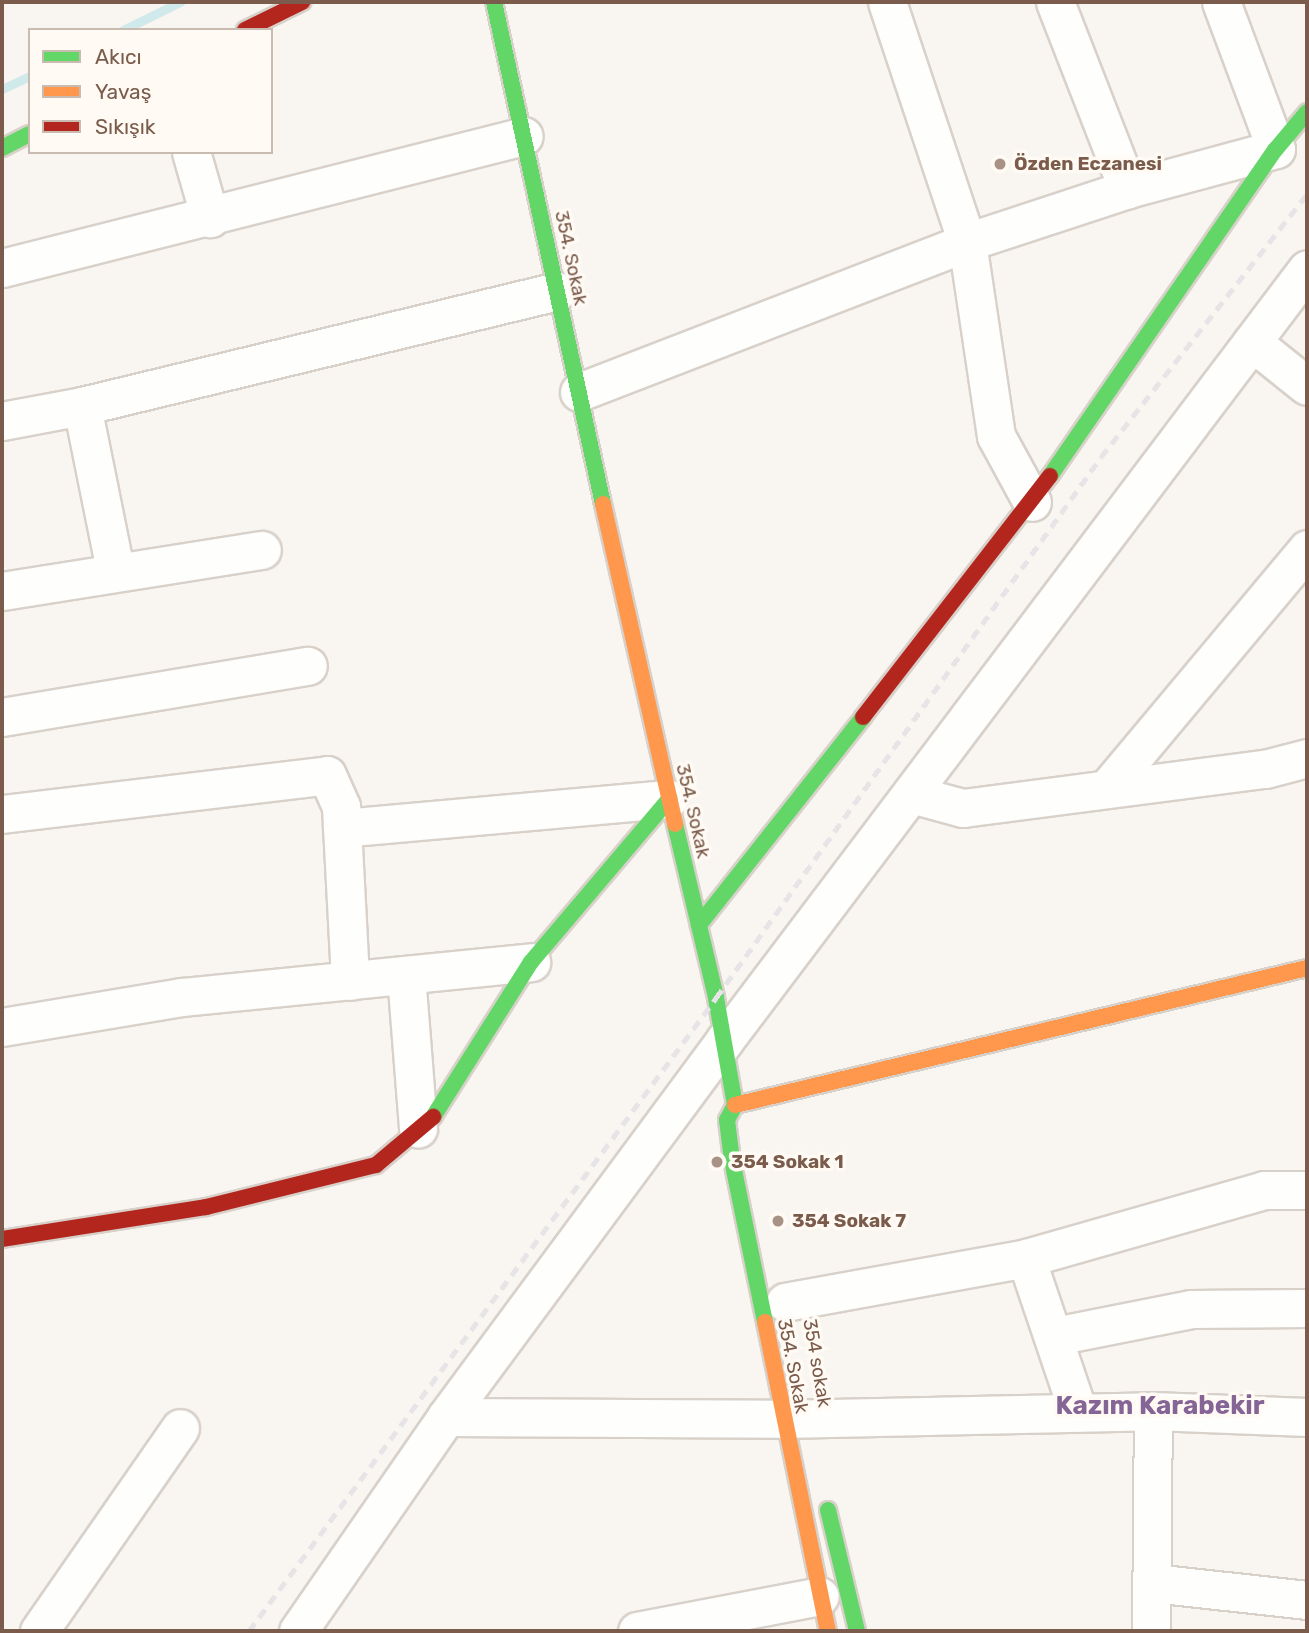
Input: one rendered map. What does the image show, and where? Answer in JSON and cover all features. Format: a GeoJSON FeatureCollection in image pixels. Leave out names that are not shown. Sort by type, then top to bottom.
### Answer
{"type":"FeatureCollection","features":[{"type":"Feature","properties":{"kind":"street"},"geometry":{"type":"LineString","coordinates":[[249,28],[302,2]]}},
{"type":"Feature","properties":{"kind":"street","name":"354. Sokak"},"geometry":{"type":"LineString","coordinates":[[494,2],[724,1041],[735,1105],[727,1120],[732,1160],[800,1419],[820,1596],[828,1631]]}},
{"type":"Feature","properties":{"kind":"street"},"geometry":{"type":"LineString","coordinates":[[887,2],[967,242],[996,436],[1032,502]]}},
{"type":"Feature","properties":{"kind":"street"},"geometry":{"type":"LineString","coordinates":[[1055,2],[1128,188]]}},
{"type":"Feature","properties":{"kind":"street"},"geometry":{"type":"LineString","coordinates":[[1221,2],[1276,149]]}},
{"type":"Feature","properties":{"kind":"street"},"geometry":{"type":"LineString","coordinates":[[699,925],[1032,502],[1276,149],[1307,112]]}},
{"type":"Feature","properties":{"kind":"street"},"geometry":{"type":"LineString","coordinates":[[2,148],[28,135]]}},
{"type":"Feature","properties":{"kind":"street"},"geometry":{"type":"LineString","coordinates":[[2,268],[210,218],[523,136]]}},
{"type":"Feature","properties":{"kind":"street"},"geometry":{"type":"LineString","coordinates":[[579,393],[967,242],[1128,188],[1276,149]]}},
{"type":"Feature","properties":{"kind":"street"},"geometry":{"type":"LineString","coordinates":[[192,154],[210,218]]}},
{"type":"Feature","properties":{"kind":"street"},"geometry":{"type":"LineString","coordinates":[[298,1631],[446,1418],[724,1041],[1307,269]]}},
{"type":"Feature","properties":{"kind":"street"},"geometry":{"type":"LineString","coordinates":[[2,421],[82,406],[557,291]]}},
{"type":"Feature","properties":{"kind":"street"},"geometry":{"type":"LineString","coordinates":[[1252,342],[1307,386]]}},
{"type":"Feature","properties":{"kind":"street"},"geometry":{"type":"LineString","coordinates":[[82,406],[115,570]]}},
{"type":"Feature","properties":{"kind":"street"},"geometry":{"type":"LineString","coordinates":[[1109,786],[1307,549]]}},
{"type":"Feature","properties":{"kind":"street"},"geometry":{"type":"LineString","coordinates":[[2,591],[115,570],[261,550]]}},
{"type":"Feature","properties":{"kind":"street"},"geometry":{"type":"LineString","coordinates":[[2,717],[308,666]]}},
{"type":"Feature","properties":{"kind":"street"},"geometry":{"type":"LineString","coordinates":[[911,794],[963,808],[1109,786],[1265,769],[1307,758]]}},
{"type":"Feature","properties":{"kind":"street"},"geometry":{"type":"LineString","coordinates":[[2,814],[327,775],[341,807],[350,981]]}},
{"type":"Feature","properties":{"kind":"street"},"geometry":{"type":"LineString","coordinates":[[342,828],[669,799]]}},
{"type":"Feature","properties":{"kind":"street"},"geometry":{"type":"LineString","coordinates":[[2,1239],[206,1207],[376,1166],[437,1114],[531,962],[669,799]]}},
{"type":"Feature","properties":{"kind":"street"},"geometry":{"type":"LineString","coordinates":[[2,1027],[182,998],[531,962]]}},
{"type":"Feature","properties":{"kind":"street"},"geometry":{"type":"LineString","coordinates":[[735,1105],[1307,968]]}},
{"type":"Feature","properties":{"kind":"street"},"geometry":{"type":"LineString","coordinates":[[406,975],[418,1129]]}},
{"type":"Feature","properties":{"kind":"street"},"geometry":{"type":"LineString","coordinates":[[735,1105],[748,1117]]}},
{"type":"Feature","properties":{"kind":"street"},"geometry":{"type":"LineString","coordinates":[[785,1302],[1026,1258],[1264,1190],[1307,1190]]}},
{"type":"Feature","properties":{"kind":"street"},"geometry":{"type":"LineString","coordinates":[[1026,1258],[1055,1336],[1078,1412]]}},
{"type":"Feature","properties":{"kind":"street"},"geometry":{"type":"LineString","coordinates":[[1055,1336],[1191,1309],[1307,1308]]}},
{"type":"Feature","properties":{"kind":"street"},"geometry":{"type":"LineString","coordinates":[[446,1418],[800,1419],[1153,1411],[1307,1417]]}},
{"type":"Feature","properties":{"kind":"street"},"geometry":{"type":"LineString","coordinates":[[1151,1631],[1153,1411]]}},
{"type":"Feature","properties":{"kind":"street"},"geometry":{"type":"LineString","coordinates":[[39,1631],[180,1428]]}},
{"type":"Feature","properties":{"kind":"street"},"geometry":{"type":"LineString","coordinates":[[825,1499],[857,1631]]}},
{"type":"Feature","properties":{"kind":"street"},"geometry":{"type":"LineString","coordinates":[[1153,1583],[1307,1601]]}},
{"type":"Feature","properties":{"kind":"street"},"geometry":{"type":"LineString","coordinates":[[637,1631],[820,1596]]}},
{"type":"Feature","properties":{"kind":"waterway"},"geometry":{"type":"LineString","coordinates":[[127,28],[180,2]]}},
{"type":"Feature","properties":{"kind":"waterway"},"geometry":{"type":"LineString","coordinates":[[2,89],[28,77]]}},
{"type":"Feature","properties":{"kind":"railway"},"geometry":{"type":"LineString","coordinates":[[249,1631],[716,998],[1101,457],[1307,194]]}},
{"type":"Feature","properties":{"kind":"traffic: fast"},"geometry":{"type":"LineString","coordinates":[[494,2],[603,504]]}},
{"type":"Feature","properties":{"kind":"traffic: fast"},"geometry":{"type":"LineString","coordinates":[[1050,476],[1276,149],[1307,112]]}},
{"type":"Feature","properties":{"kind":"traffic: fast"},"geometry":{"type":"LineString","coordinates":[[2,148],[28,135]]}},
{"type":"Feature","properties":{"kind":"traffic: fast"},"geometry":{"type":"LineString","coordinates":[[699,925],[863,717]]}},
{"type":"Feature","properties":{"kind":"traffic: fast"},"geometry":{"type":"LineString","coordinates":[[433,1117],[531,962],[669,799]]}},
{"type":"Feature","properties":{"kind":"traffic: fast"},"geometry":{"type":"LineString","coordinates":[[675,824],[716,998],[735,1105],[727,1120],[732,1160],[765,1322]]}},
{"type":"Feature","properties":{"kind":"traffic: fast"},"geometry":{"type":"LineString","coordinates":[[828,1510],[857,1631]]}},
{"type":"Feature","properties":{"kind":"traffic: slow"},"geometry":{"type":"LineString","coordinates":[[603,504],[675,824]]}},
{"type":"Feature","properties":{"kind":"traffic: slow"},"geometry":{"type":"LineString","coordinates":[[735,1105],[1307,968]]}},
{"type":"Feature","properties":{"kind":"traffic: slow"},"geometry":{"type":"LineString","coordinates":[[765,1322],[828,1631]]}},
{"type":"Feature","properties":{"kind":"traffic: jam"},"geometry":{"type":"LineString","coordinates":[[249,28],[302,2]]}},
{"type":"Feature","properties":{"kind":"traffic: jam"},"geometry":{"type":"LineString","coordinates":[[863,717],[1050,476]]}},
{"type":"Feature","properties":{"kind":"traffic: jam"},"geometry":{"type":"LineString","coordinates":[[2,1239],[206,1207],[376,1165],[433,1117]]}},
{"type":"Feature","properties":{"kind":"place","name":"Özden Eczanesi"},"geometry":{"type":"Point","coordinates":[1000,164]}},
{"type":"Feature","properties":{"kind":"place","name":"354 Sokak 1"},"geometry":{"type":"Point","coordinates":[717,1162]}},
{"type":"Feature","properties":{"kind":"place","name":"354 Sokak 7"},"geometry":{"type":"Point","coordinates":[778,1221]}},
{"type":"Feature","properties":{"kind":"district","name":"Kazım Karabekir"},"geometry":{"type":"Point","coordinates":[1160,1406]}}]}
